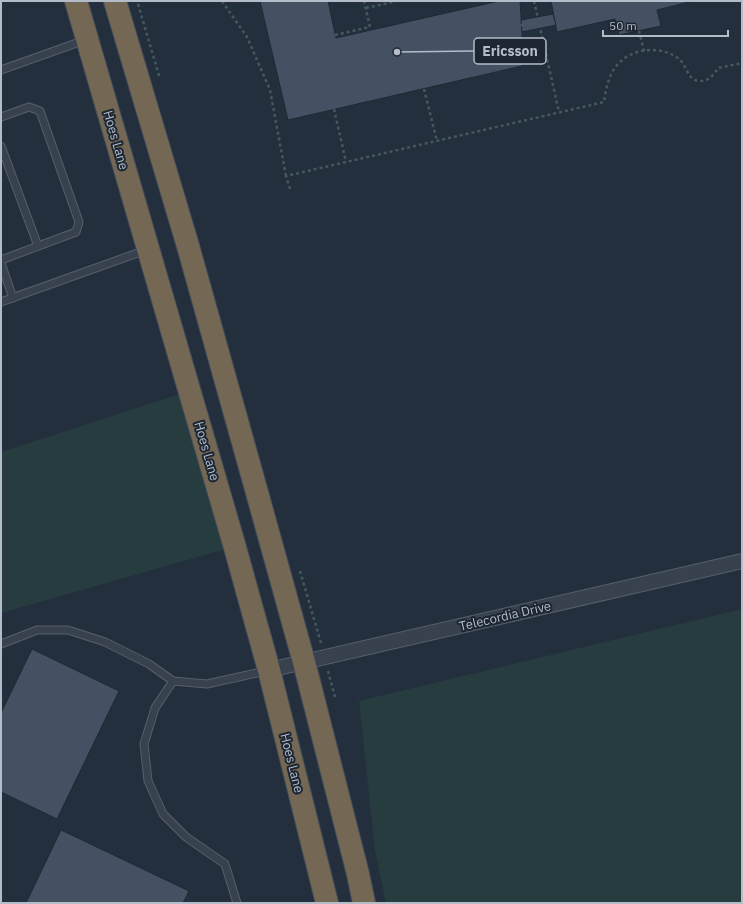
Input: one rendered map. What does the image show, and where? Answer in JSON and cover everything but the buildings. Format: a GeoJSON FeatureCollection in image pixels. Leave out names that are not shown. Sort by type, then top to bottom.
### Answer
{"type":"FeatureCollection","features":[{"type":"Feature","properties":{"kind":"highway","name":"Hoes Lane"},"geometry":{"type":"LineString","coordinates":[[76,1],[234,544],[269,670],[327,903]]}},
{"type":"Feature","properties":{"kind":"highway"},"geometry":{"type":"LineString","coordinates":[[115,1],[188,246],[304,662],[364,903]]}},
{"type":"Feature","properties":{"kind":"street","name":"Telecordia Drive"},"geometry":{"type":"LineString","coordinates":[[269,670],[742,561]]}},
{"type":"Feature","properties":{"kind":"lane"},"geometry":{"type":"LineString","coordinates":[[1,70],[87,39]]}},
{"type":"Feature","properties":{"kind":"lane"},"geometry":{"type":"LineString","coordinates":[[1,117],[29,107],[40,110],[79,222],[76,232],[1,260]]}},
{"type":"Feature","properties":{"kind":"lane"},"geometry":{"type":"LineString","coordinates":[[1,146],[38,246]]}},
{"type":"Feature","properties":{"kind":"lane"},"geometry":{"type":"LineString","coordinates":[[1,302],[148,249]]}},
{"type":"Feature","properties":{"kind":"lane"},"geometry":{"type":"LineString","coordinates":[[1,263],[13,298]]}},
{"type":"Feature","properties":{"kind":"lane"},"geometry":{"type":"LineString","coordinates":[[1,644],[37,630],[68,630],[105,642],[149,664],[173,681],[207,684],[269,670]]}},
{"type":"Feature","properties":{"kind":"lane"},"geometry":{"type":"LineString","coordinates":[[173,681],[155,708],[144,744],[148,781],[163,814],[186,837],[226,864],[237,903]]}},
{"type":"Feature","properties":{"kind":"path"},"geometry":{"type":"LineString","coordinates":[[222,1],[247,37],[270,90],[286,176],[290,188]]}},
{"type":"Feature","properties":{"kind":"path"},"geometry":{"type":"LineString","coordinates":[[335,35],[370,27],[364,1]]}},
{"type":"Feature","properties":{"kind":"path"},"geometry":{"type":"LineString","coordinates":[[366,8],[397,1]]}},
{"type":"Feature","properties":{"kind":"path"},"geometry":{"type":"LineString","coordinates":[[534,1],[559,112]]}},
{"type":"Feature","properties":{"kind":"path"},"geometry":{"type":"LineString","coordinates":[[522,26],[539,22]]}},
{"type":"Feature","properties":{"kind":"path"},"geometry":{"type":"LineString","coordinates":[[639,31],[644,50]]}},
{"type":"Feature","properties":{"kind":"path"},"geometry":{"type":"LineString","coordinates":[[286,176],[604,102],[610,79],[620,62],[631,54],[644,50],[659,50],[672,54],[680,59],[692,78],[699,81],[706,80],[713,76],[718,68],[742,63]]}},
{"type":"Feature","properties":{"kind":"path"},"geometry":{"type":"LineString","coordinates":[[424,89],[437,141]]}},
{"type":"Feature","properties":{"kind":"path"},"geometry":{"type":"LineString","coordinates":[[334,109],[346,162]]}},
{"type":"Feature","properties":{"kind":"green space"},"geometry":{"type":"Polygon","coordinates":[[[183,393],[226,549],[1,613],[1,452],[183,393]]]}},
{"type":"Feature","properties":{"kind":"green space"},"geometry":{"type":"Polygon","coordinates":[[[742,609],[742,903],[386,903],[375,851],[359,701],[742,609]]]}},
{"type":"Feature","properties":{"kind":"place","name":"Ericsson"},"geometry":{"type":"Point","coordinates":[397,52]}}]}
